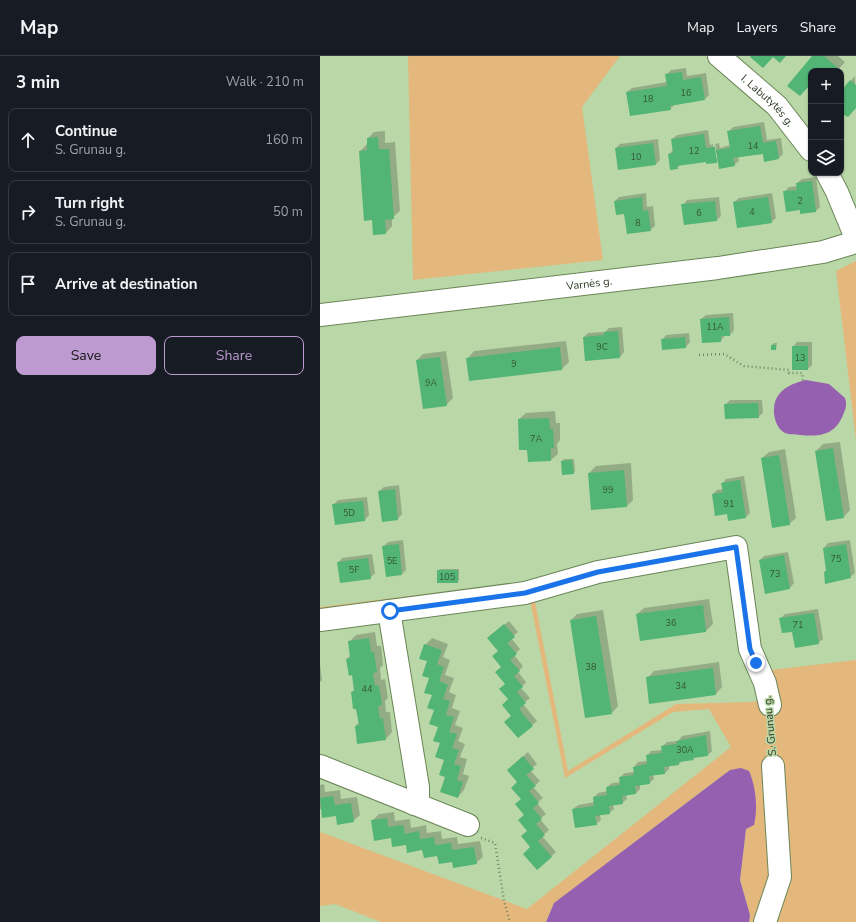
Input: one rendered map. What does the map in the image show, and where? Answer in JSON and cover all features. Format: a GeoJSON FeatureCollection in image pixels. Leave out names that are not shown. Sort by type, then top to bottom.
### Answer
{"type":"FeatureCollection","features":[{"type":"Feature","properties":{"kind":"street","name":"I. Labutytės g."},"geometry":{"type":"LineString","coordinates":[[718,56],[776,106],[808,146]]}},
{"type":"Feature","properties":{"kind":"street"},"geometry":{"type":"LineString","coordinates":[[829,176],[837,192],[856,238]]}},
{"type":"Feature","properties":{"kind":"street","name":"Varnės g."},"geometry":{"type":"LineString","coordinates":[[320,315],[718,268],[823,252],[856,242]]}},
{"type":"Feature","properties":{"kind":"street","name":"S. Grunau g."},"geometry":{"type":"LineString","coordinates":[[320,620],[525,593],[598,572],[736,547],[750,649],[765,683],[770,705]]}},
{"type":"Feature","properties":{"kind":"street"},"geometry":{"type":"LineString","coordinates":[[390,611],[418,787],[418,796],[414,804]]}},
{"type":"Feature","properties":{"kind":"street"},"geometry":{"type":"LineString","coordinates":[[320,766],[468,825]]}},
{"type":"Feature","properties":{"kind":"street","name":"S. Grunau g."},"geometry":{"type":"LineString","coordinates":[[766,922],[780,877],[773,766]]}},
{"type":"Feature","properties":{"kind":"path"},"geometry":{"type":"LineString","coordinates":[[699,355],[724,354],[744,366],[789,370],[789,373],[802,373],[803,380]]}},
{"type":"Feature","properties":{"kind":"path","name":"S. Grunau g."},"geometry":{"type":"LineString","coordinates":[[770,705],[773,766]]}},
{"type":"Feature","properties":{"kind":"path"},"geometry":{"type":"LineString","coordinates":[[468,825],[470,834],[495,843],[504,901],[510,922]]}},
{"type":"Feature","properties":{"kind":"shaded area"},"geometry":{"type":"Polygon","coordinates":[[[408,56],[620,56],[582,107],[603,260],[413,280],[408,56]]]}},
{"type":"Feature","properties":{"kind":"shaded area"},"geometry":{"type":"Polygon","coordinates":[[[856,261],[856,440],[836,271],[856,261]]]}},
{"type":"Feature","properties":{"kind":"shaded area"},"geometry":{"type":"Polygon","coordinates":[[[806,380],[829,384],[845,398],[845,411],[836,427],[826,433],[814,436],[787,434],[782,431],[775,419],[775,402],[777,397],[787,387],[806,380]]]}},
{"type":"Feature","properties":{"kind":"shaded area"},"geometry":{"type":"Polygon","coordinates":[[[531,581],[568,771],[676,704],[751,702],[767,699],[771,670],[856,660],[856,922],[749,922],[750,915],[740,880],[746,829],[730,770],[554,903],[546,922],[381,922],[335,904],[320,906],[320,832],[527,909],[731,747],[709,709],[673,712],[565,778],[527,585],[320,613],[320,607],[531,581]]]}},
{"type":"Feature","properties":{"kind":"shaded area"},"geometry":{"type":"Polygon","coordinates":[[[741,768],[749,771],[755,791],[756,805],[754,825],[746,829],[740,880],[750,915],[749,922],[546,922],[554,903],[730,770],[741,768]]]}},
{"type":"Feature","properties":{"kind":"building"},"geometry":{"type":"Polygon","coordinates":[[[786,56],[780,63],[773,57],[763,68],[750,57],[786,56]]]}},
{"type":"Feature","properties":{"kind":"building"},"geometry":{"type":"Polygon","coordinates":[[[812,56],[824,56],[838,68],[808,68],[808,87],[800,96],[787,86],[812,56]]]}},
{"type":"Feature","properties":{"kind":"building"},"geometry":{"type":"Polygon","coordinates":[[[682,72],[683,80],[701,77],[705,100],[670,106],[671,110],[630,116],[626,92],[667,86],[665,74],[682,72]]]}},
{"type":"Feature","properties":{"kind":"building"},"geometry":{"type":"Polygon","coordinates":[[[850,80],[856,85],[856,108],[848,117],[844,115],[844,87],[850,80]]]}},
{"type":"Feature","properties":{"kind":"building"},"geometry":{"type":"Polygon","coordinates":[[[760,126],[763,143],[776,141],[779,159],[764,162],[763,154],[733,158],[735,166],[719,169],[716,150],[730,148],[727,131],[760,126]]]}},
{"type":"Feature","properties":{"kind":"building"},"geometry":{"type":"Polygon","coordinates":[[[704,134],[706,148],[715,147],[717,163],[706,164],[706,162],[677,166],[678,169],[670,170],[668,154],[673,153],[671,139],[704,134]]]}},
{"type":"Feature","properties":{"kind":"building"},"geometry":{"type":"Polygon","coordinates":[[[378,137],[379,149],[389,149],[394,219],[385,220],[386,234],[373,235],[372,220],[364,221],[359,151],[367,150],[367,138],[378,137]]]}},
{"type":"Feature","properties":{"kind":"building"},"geometry":{"type":"Polygon","coordinates":[[[653,143],[656,165],[618,170],[615,148],[653,143]]]}},
{"type":"Feature","properties":{"kind":"building"},"geometry":{"type":"Polygon","coordinates":[[[812,181],[816,212],[800,214],[800,210],[786,212],[783,191],[797,190],[796,183],[812,181]]]}},
{"type":"Feature","properties":{"kind":"building"},"geometry":{"type":"Polygon","coordinates":[[[642,197],[643,211],[648,210],[651,231],[627,234],[624,214],[616,215],[614,201],[642,197]]]}},
{"type":"Feature","properties":{"kind":"building"},"geometry":{"type":"Polygon","coordinates":[[[768,197],[772,223],[737,228],[733,202],[768,197]]]}},
{"type":"Feature","properties":{"kind":"building"},"geometry":{"type":"Polygon","coordinates":[[[715,201],[717,221],[684,225],[681,204],[715,201]]]}},
{"type":"Feature","properties":{"kind":"building"},"geometry":{"type":"Polygon","coordinates":[[[729,317],[730,336],[721,336],[721,342],[702,343],[700,319],[729,317]]]}},
{"type":"Feature","properties":{"kind":"building"},"geometry":{"type":"Polygon","coordinates":[[[618,331],[620,358],[585,361],[583,337],[604,335],[604,332],[618,331]]]}},
{"type":"Feature","properties":{"kind":"building"},"geometry":{"type":"Polygon","coordinates":[[[685,337],[686,348],[662,350],[661,339],[685,337]]]}},
{"type":"Feature","properties":{"kind":"building"},"geometry":{"type":"Polygon","coordinates":[[[771,345],[776,345],[776,350],[771,350],[771,345]]]}},
{"type":"Feature","properties":{"kind":"building"},"geometry":{"type":"Polygon","coordinates":[[[792,346],[808,346],[808,370],[792,370],[792,346]]]}},
{"type":"Feature","properties":{"kind":"building"},"geometry":{"type":"Polygon","coordinates":[[[560,347],[562,370],[469,381],[466,358],[560,347]]]}},
{"type":"Feature","properties":{"kind":"building"},"geometry":{"type":"Polygon","coordinates":[[[440,357],[447,406],[423,409],[416,360],[440,357]]]}},
{"type":"Feature","properties":{"kind":"building"},"geometry":{"type":"Polygon","coordinates":[[[758,403],[759,418],[725,419],[724,404],[758,403]]]}},
{"type":"Feature","properties":{"kind":"building"},"geometry":{"type":"Polygon","coordinates":[[[549,418],[550,429],[553,429],[554,448],[551,448],[551,461],[528,462],[527,450],[519,450],[518,419],[549,418]]]}},
{"type":"Feature","properties":{"kind":"building"},"geometry":{"type":"Polygon","coordinates":[[[833,448],[844,518],[826,521],[815,451],[833,448]]]}},
{"type":"Feature","properties":{"kind":"building"},"geometry":{"type":"Polygon","coordinates":[[[779,455],[790,525],[772,528],[761,458],[779,455]]]}},
{"type":"Feature","properties":{"kind":"building"},"geometry":{"type":"Polygon","coordinates":[[[572,460],[574,474],[562,475],[561,461],[572,460]]]}},
{"type":"Feature","properties":{"kind":"building"},"geometry":{"type":"Polygon","coordinates":[[[624,470],[627,507],[591,510],[588,473],[624,470]]]}},
{"type":"Feature","properties":{"kind":"building"},"geometry":{"type":"Polygon","coordinates":[[[740,480],[746,518],[728,521],[727,514],[715,516],[712,494],[723,492],[721,483],[740,480]]]}},
{"type":"Feature","properties":{"kind":"building"},"geometry":{"type":"Polygon","coordinates":[[[395,489],[398,520],[382,522],[378,491],[395,489]]]}},
{"type":"Feature","properties":{"kind":"building"},"geometry":{"type":"Polygon","coordinates":[[[363,501],[365,521],[335,525],[332,504],[363,501]]]}},
{"type":"Feature","properties":{"kind":"building"},"geometry":{"type":"Polygon","coordinates":[[[399,544],[402,575],[386,577],[382,546],[399,544]]]}},
{"type":"Feature","properties":{"kind":"building"},"geometry":{"type":"Polygon","coordinates":[[[846,544],[851,578],[825,584],[824,572],[826,571],[823,548],[846,544]]]}},
{"type":"Feature","properties":{"kind":"building"},"geometry":{"type":"Polygon","coordinates":[[[784,555],[790,589],[765,594],[759,560],[784,555]]]}},
{"type":"Feature","properties":{"kind":"building"},"geometry":{"type":"Polygon","coordinates":[[[368,558],[371,579],[340,583],[337,562],[368,558]]]}},
{"type":"Feature","properties":{"kind":"building"},"geometry":{"type":"Polygon","coordinates":[[[437,570],[458,570],[458,583],[437,583],[437,570]]]}},
{"type":"Feature","properties":{"kind":"building"},"geometry":{"type":"Polygon","coordinates":[[[703,605],[706,632],[640,641],[636,614],[703,605]]]}},
{"type":"Feature","properties":{"kind":"building"},"geometry":{"type":"Polygon","coordinates":[[[814,613],[819,644],[795,648],[792,632],[782,633],[779,618],[814,613]]]}},
{"type":"Feature","properties":{"kind":"building"},"geometry":{"type":"Polygon","coordinates":[[[596,616],[612,714],[585,718],[570,620],[596,616]]]}},
{"type":"Feature","properties":{"kind":"building"},"geometry":{"type":"Polygon","coordinates":[[[504,624],[515,637],[507,643],[517,654],[510,660],[520,671],[514,676],[523,687],[517,692],[526,703],[519,709],[533,726],[518,738],[504,722],[511,716],[502,705],[508,699],[499,689],[505,684],[495,672],[501,667],[492,656],[498,651],[487,638],[504,624]]]}},
{"type":"Feature","properties":{"kind":"building"},"geometry":{"type":"Polygon","coordinates":[[[369,638],[371,652],[374,652],[377,672],[373,673],[375,686],[379,685],[382,705],[378,706],[380,719],[383,718],[386,740],[357,744],[355,726],[359,725],[356,709],[353,709],[351,692],[354,691],[352,675],[349,676],[346,659],[350,658],[348,641],[369,638]]]}},
{"type":"Feature","properties":{"kind":"building"},"geometry":{"type":"Polygon","coordinates":[[[424,644],[442,650],[437,664],[444,667],[439,681],[448,685],[443,699],[450,701],[446,715],[454,717],[449,732],[457,734],[452,748],[459,750],[454,764],[461,766],[457,780],[463,782],[458,798],[440,792],[445,777],[439,775],[444,760],[435,757],[440,743],[433,741],[438,727],[429,724],[434,710],[427,708],[432,695],[424,693],[429,678],[422,676],[427,661],[419,659],[424,644]]]}},
{"type":"Feature","properties":{"kind":"building"},"geometry":{"type":"Polygon","coordinates":[[[713,668],[716,695],[649,704],[646,677],[713,668]]]}},
{"type":"Feature","properties":{"kind":"building"},"geometry":{"type":"Polygon","coordinates":[[[706,735],[708,756],[679,762],[679,765],[664,767],[665,774],[649,776],[650,784],[635,786],[636,794],[622,796],[623,804],[609,806],[610,814],[595,816],[597,825],[575,828],[572,809],[594,806],[593,797],[607,795],[606,787],[620,785],[619,777],[634,775],[633,767],[647,764],[646,755],[662,753],[661,746],[677,744],[676,741],[706,735]]]}},
{"type":"Feature","properties":{"kind":"building"},"geometry":{"type":"Polygon","coordinates":[[[523,756],[534,769],[526,775],[536,786],[529,791],[539,803],[533,808],[542,819],[536,824],[545,835],[538,841],[552,857],[537,870],[523,854],[530,847],[521,836],[527,831],[518,820],[524,815],[515,804],[521,799],[511,788],[517,782],[507,770],[523,756]]]}},
{"type":"Feature","properties":{"kind":"building"},"geometry":{"type":"Polygon","coordinates":[[[333,796],[335,805],[351,803],[354,822],[337,825],[336,816],[322,818],[320,798],[333,796]]]}},
{"type":"Feature","properties":{"kind":"building"},"geometry":{"type":"Polygon","coordinates":[[[387,818],[388,827],[403,825],[405,834],[419,831],[420,839],[434,837],[435,845],[451,843],[452,850],[474,847],[477,864],[453,868],[452,862],[439,864],[437,856],[424,858],[422,850],[407,853],[406,845],[392,847],[391,838],[374,841],[371,820],[387,818]]]}},
{"type":"Feature","properties":{"kind":"route"},"geometry":{"type":"LineString","coordinates":[[390,611],[525,593],[598,572],[736,547],[750,649],[756,663]]}}]}
